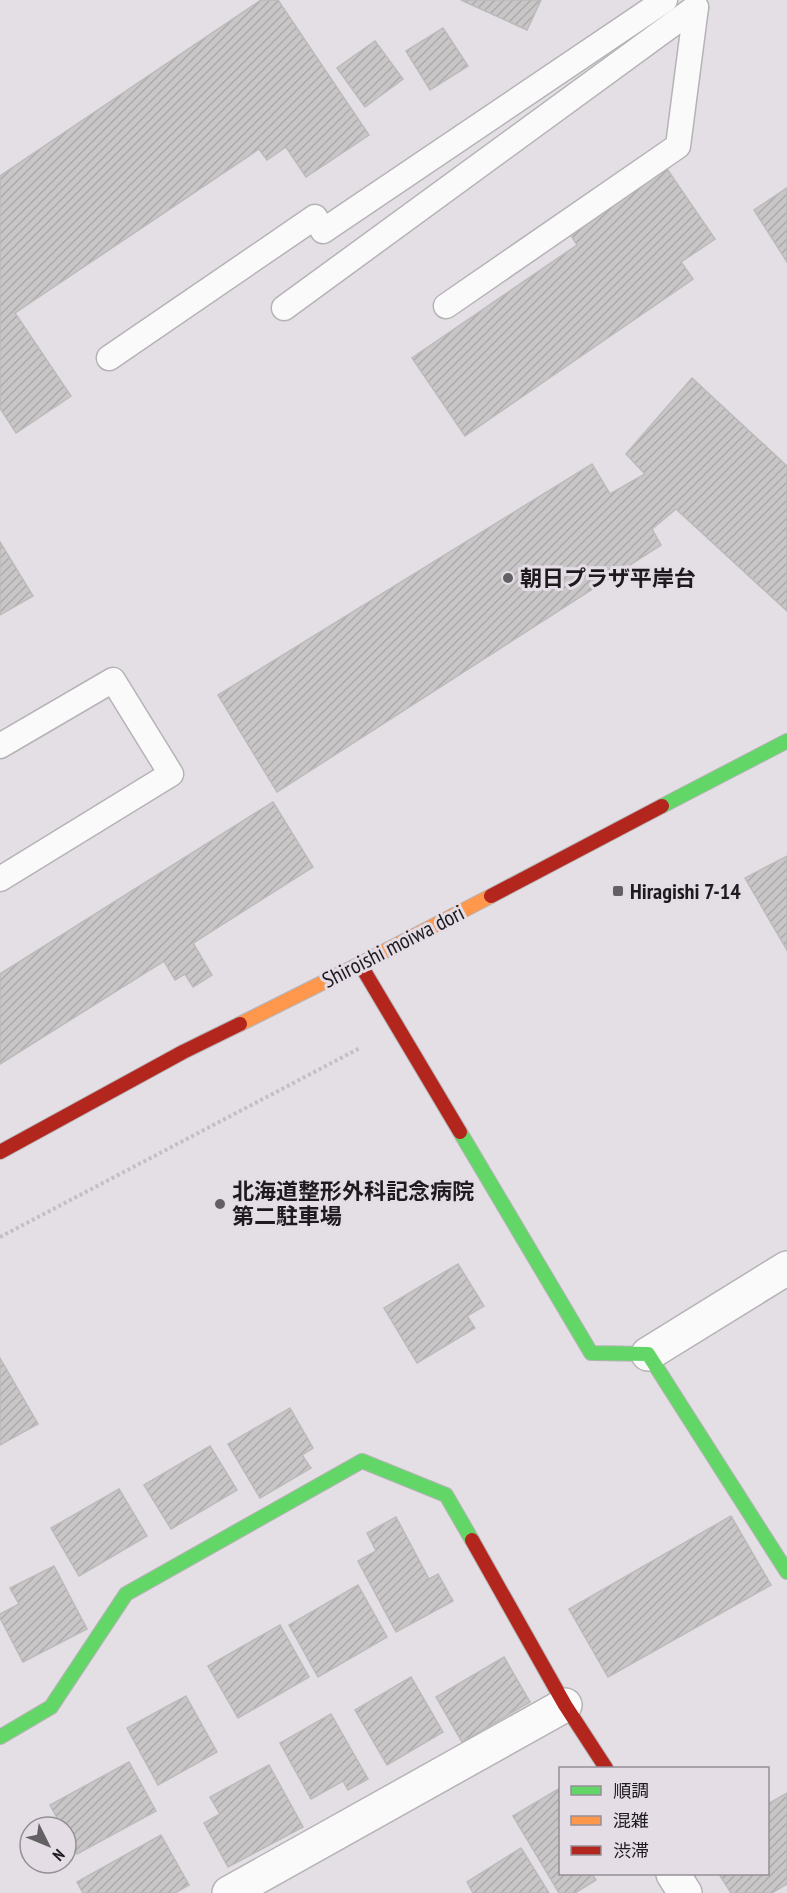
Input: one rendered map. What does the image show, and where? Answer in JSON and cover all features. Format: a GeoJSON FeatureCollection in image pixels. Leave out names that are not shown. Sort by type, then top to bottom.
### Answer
{"type":"FeatureCollection","features":[{"type":"Feature","properties":{"kind":"street","name":"Shiroishi moiwa dori"},"geometry":{"type":"LineString","coordinates":[[0,1152],[183,1052],[360,963],[787,741]]}},
{"type":"Feature","properties":{"kind":"street"},"geometry":{"type":"LineString","coordinates":[[360,963],[591,1353],[648,1354],[787,1268]]}},
{"type":"Feature","properties":{"kind":"street"},"geometry":{"type":"LineString","coordinates":[[648,1354],[787,1572]]}},
{"type":"Feature","properties":{"kind":"street"},"geometry":{"type":"LineString","coordinates":[[0,1737],[51,1707],[126,1594],[362,1461],[446,1495],[565,1705],[605,1767]]}},
{"type":"Feature","properties":{"kind":"street"},"geometry":{"type":"LineString","coordinates":[[229,1893],[565,1705]]}},
{"type":"Feature","properties":{"kind":"street"},"geometry":{"type":"LineString","coordinates":[[674,1875],[685,1893]]}},
{"type":"Feature","properties":{"kind":"lane"},"geometry":{"type":"LineString","coordinates":[[109,358],[315,217],[323,231],[665,0]]}},
{"type":"Feature","properties":{"kind":"lane"},"geometry":{"type":"LineString","coordinates":[[284,308],[696,7],[678,146],[446,306]]}},
{"type":"Feature","properties":{"kind":"lane"},"geometry":{"type":"LineString","coordinates":[[0,746],[113,680],[171,774],[0,879]]}},
{"type":"Feature","properties":{"kind":"path"},"geometry":{"type":"LineString","coordinates":[[0,1237],[366,1045]]}},
{"type":"Feature","properties":{"kind":"building"},"geometry":{"type":"Polygon","coordinates":[[[261,0],[278,0],[369,135],[306,177],[286,147],[267,160],[259,149],[15,313],[71,396],[16,433],[0,408],[0,176],[261,0]]]}},
{"type":"Feature","properties":{"kind":"building"},"geometry":{"type":"Polygon","coordinates":[[[461,0],[541,0],[527,30],[461,0]]]}},
{"type":"Feature","properties":{"kind":"building"},"geometry":{"type":"Polygon","coordinates":[[[443,28],[468,66],[430,90],[406,51],[443,28]]]}},
{"type":"Feature","properties":{"kind":"building"},"geometry":{"type":"Polygon","coordinates":[[[375,41],[403,79],[365,107],[337,68],[375,41]]]}},
{"type":"Feature","properties":{"kind":"building"},"geometry":{"type":"Polygon","coordinates":[[[665,166],[715,239],[681,262],[693,279],[465,436],[412,358],[577,245],[569,232],[665,166]]]}},
{"type":"Feature","properties":{"kind":"building"},"geometry":{"type":"Polygon","coordinates":[[[787,188],[787,262],[754,210],[787,188]]]}},
{"type":"Feature","properties":{"kind":"building","name":"朝日プラザ平岸台"},"geometry":{"type":"Polygon","coordinates":[[[692,378],[787,466],[787,611],[676,509],[652,529],[661,545],[277,792],[218,695],[592,464],[610,494],[645,474],[626,454],[692,378]]]}},
{"type":"Feature","properties":{"kind":"building"},"geometry":{"type":"Polygon","coordinates":[[[0,542],[33,596],[0,615],[0,542]]]}},
{"type":"Feature","properties":{"kind":"building"},"geometry":{"type":"Polygon","coordinates":[[[273,802],[313,867],[193,943],[212,975],[193,987],[185,974],[175,980],[164,961],[0,1064],[0,974],[273,802]]]}},
{"type":"Feature","properties":{"kind":"building"},"geometry":{"type":"Polygon","coordinates":[[[787,856],[787,950],[745,878],[787,856]]]}},
{"type":"Feature","properties":{"kind":"building"},"geometry":{"type":"Polygon","coordinates":[[[458,1264],[484,1306],[467,1316],[475,1328],[417,1363],[384,1308],[458,1264]]]}},
{"type":"Feature","properties":{"kind":"building"},"geometry":{"type":"Polygon","coordinates":[[[0,1358],[38,1424],[0,1445],[0,1358]]]}},
{"type":"Feature","properties":{"kind":"building"},"geometry":{"type":"Polygon","coordinates":[[[290,1408],[313,1448],[302,1455],[311,1468],[260,1498],[228,1444],[290,1408]]]}},
{"type":"Feature","properties":{"kind":"building"},"geometry":{"type":"Polygon","coordinates":[[[210,1446],[237,1490],[171,1529],[144,1485],[210,1446]]]}},
{"type":"Feature","properties":{"kind":"building"},"geometry":{"type":"Polygon","coordinates":[[[119,1489],[147,1536],[79,1576],[51,1528],[119,1489]]]}},
{"type":"Feature","properties":{"kind":"building"},"geometry":{"type":"Polygon","coordinates":[[[731,1516],[771,1585],[608,1677],[569,1609],[731,1516]]]}},
{"type":"Feature","properties":{"kind":"building"},"geometry":{"type":"Polygon","coordinates":[[[396,1517],[429,1579],[438,1574],[453,1601],[396,1632],[358,1561],[376,1551],[367,1533],[396,1517]]]}},
{"type":"Feature","properties":{"kind":"building"},"geometry":{"type":"Polygon","coordinates":[[[54,1566],[87,1629],[23,1662],[0,1614],[19,1604],[10,1588],[54,1566]]]}},
{"type":"Feature","properties":{"kind":"building"},"geometry":{"type":"Polygon","coordinates":[[[358,1585],[387,1637],[318,1677],[289,1625],[358,1585]]]}},
{"type":"Feature","properties":{"kind":"building"},"geometry":{"type":"Polygon","coordinates":[[[280,1625],[309,1677],[238,1718],[208,1666],[280,1625]]]}},
{"type":"Feature","properties":{"kind":"building"},"geometry":{"type":"Polygon","coordinates":[[[504,1657],[530,1702],[462,1742],[436,1697],[504,1657]]]}},
{"type":"Feature","properties":{"kind":"building"},"geometry":{"type":"Polygon","coordinates":[[[411,1677],[443,1732],[387,1765],[355,1710],[411,1677]]]}},
{"type":"Feature","properties":{"kind":"building"},"geometry":{"type":"Polygon","coordinates":[[[186,1696],[217,1752],[158,1785],[127,1728],[186,1696]]]}},
{"type":"Feature","properties":{"kind":"building"},"geometry":{"type":"Polygon","coordinates":[[[331,1714],[368,1779],[348,1790],[343,1781],[311,1799],[280,1743],[331,1714]]]}},
{"type":"Feature","properties":{"kind":"building"},"geometry":{"type":"Polygon","coordinates":[[[129,1762],[156,1811],[78,1853],[78,1815],[55,1815],[50,1805],[129,1762]]]}},
{"type":"Feature","properties":{"kind":"building"},"geometry":{"type":"Polygon","coordinates":[[[269,1765],[303,1827],[228,1867],[204,1823],[220,1814],[210,1797],[269,1765]]]}},
{"type":"Feature","properties":{"kind":"building"},"geometry":{"type":"Polygon","coordinates":[[[559,1789],[559,1875],[593,1875],[596,1880],[575,1893],[559,1893],[513,1816],[559,1789]]]}},
{"type":"Feature","properties":{"kind":"building"},"geometry":{"type":"Polygon","coordinates":[[[787,1793],[787,1884],[772,1893],[731,1893],[720,1875],[769,1875],[769,1803],[787,1793]]]}},
{"type":"Feature","properties":{"kind":"building"},"geometry":{"type":"Polygon","coordinates":[[[161,1835],[189,1885],[175,1893],[83,1893],[77,1882],[161,1835]]]}},
{"type":"Feature","properties":{"kind":"building"},"geometry":{"type":"Polygon","coordinates":[[[521,1848],[549,1893],[473,1893],[467,1882],[521,1848]]]}},
{"type":"Feature","properties":{"kind":"traffic: fast"},"geometry":{"type":"LineString","coordinates":[[662,806],[787,741]]}},
{"type":"Feature","properties":{"kind":"traffic: fast"},"geometry":{"type":"LineString","coordinates":[[460,1132],[591,1353],[648,1354],[787,1572]]}},
{"type":"Feature","properties":{"kind":"traffic: fast"},"geometry":{"type":"LineString","coordinates":[[0,1737],[51,1707],[126,1594],[362,1461],[446,1495],[472,1540]]}},
{"type":"Feature","properties":{"kind":"traffic: slow"},"geometry":{"type":"LineString","coordinates":[[240,1024],[491,896]]}},
{"type":"Feature","properties":{"kind":"traffic: jam"},"geometry":{"type":"LineString","coordinates":[[491,896],[662,806]]}},
{"type":"Feature","properties":{"kind":"traffic: jam"},"geometry":{"type":"LineString","coordinates":[[360,964],[460,1132]]}},
{"type":"Feature","properties":{"kind":"traffic: jam"},"geometry":{"type":"LineString","coordinates":[[0,1152],[183,1052],[240,1024]]}},
{"type":"Feature","properties":{"kind":"traffic: jam"},"geometry":{"type":"LineString","coordinates":[[472,1540],[565,1705],[605,1767]]}},
{"type":"Feature","properties":{"kind":"place","name":"朝日プラザ平岸台"},"geometry":{"type":"Point","coordinates":[508,578]}},
{"type":"Feature","properties":{"kind":"place","name":"Hiragishi 7-14"},"geometry":{"type":"Point","coordinates":[618,891]}},
{"type":"Feature","properties":{"kind":"place","name":"北海道整形外科記念病院 第二駐車場"},"geometry":{"type":"Point","coordinates":[220,1204]}}]}
